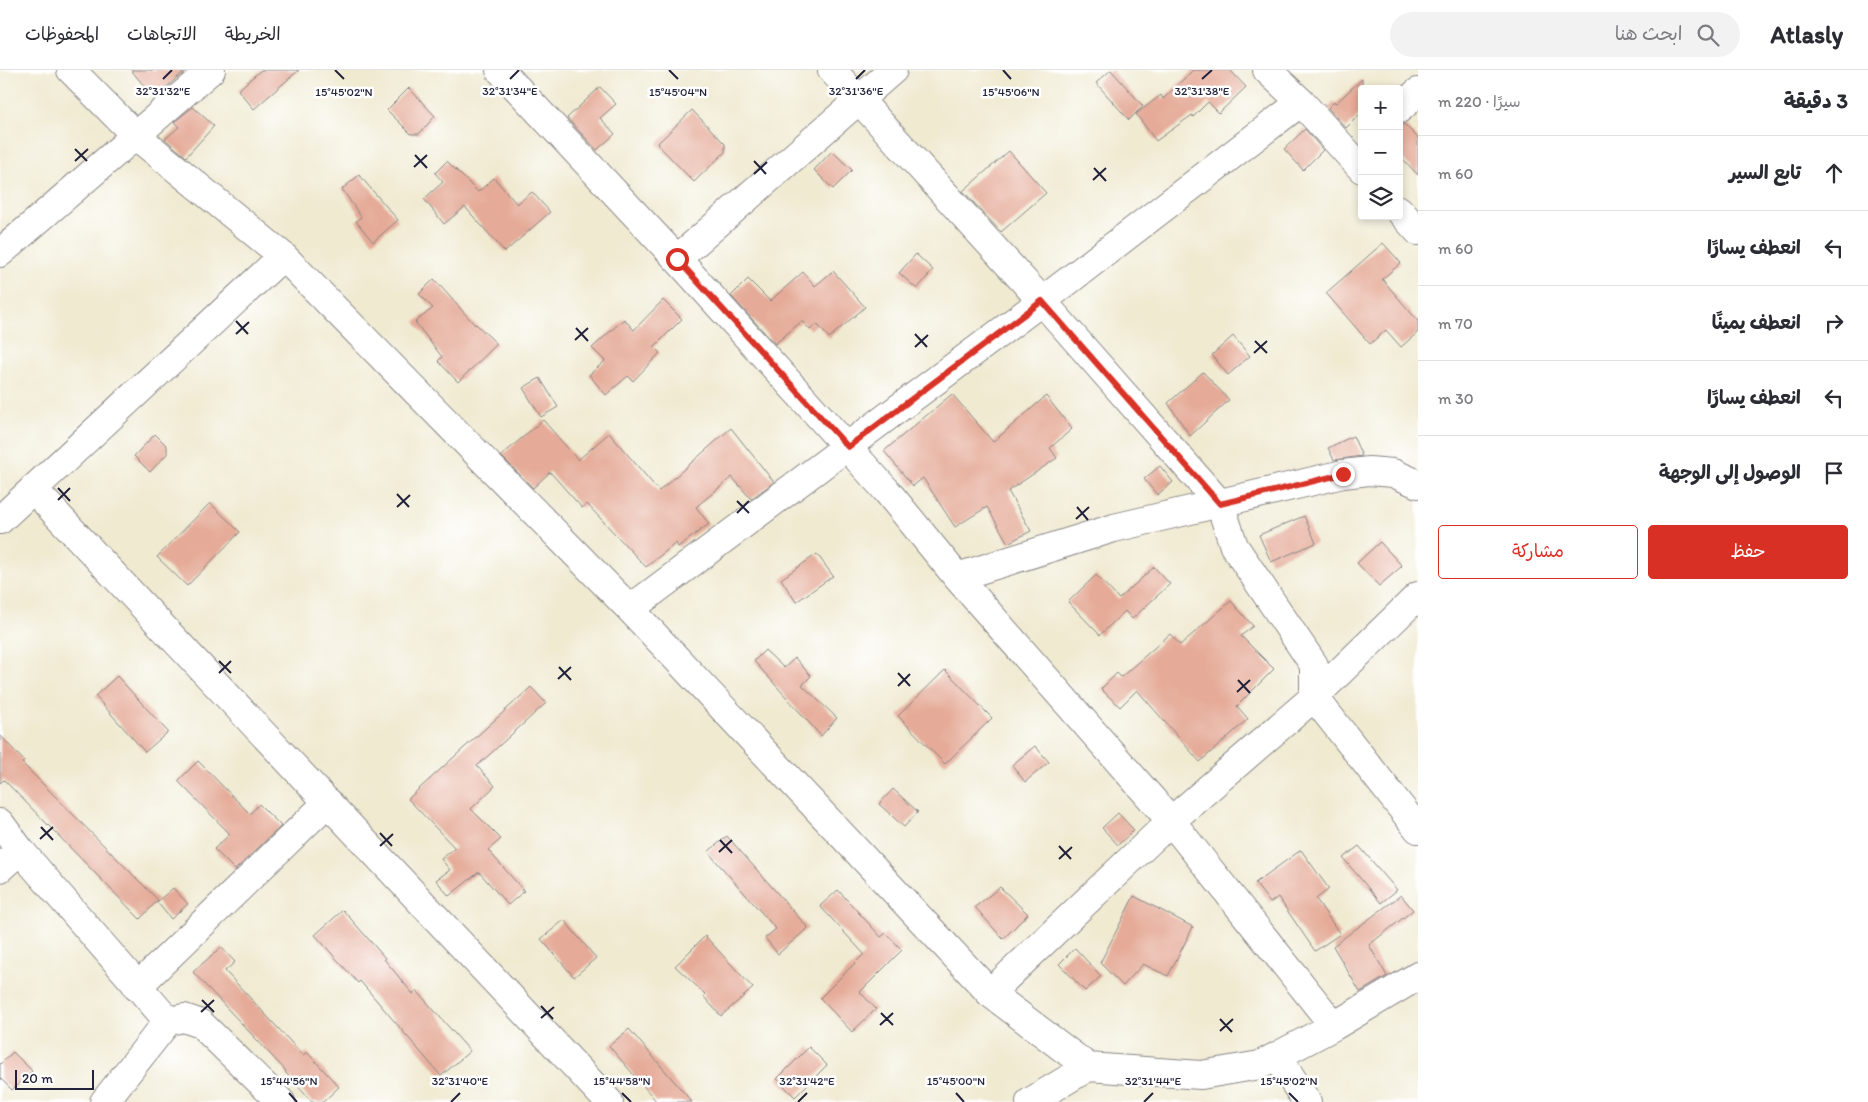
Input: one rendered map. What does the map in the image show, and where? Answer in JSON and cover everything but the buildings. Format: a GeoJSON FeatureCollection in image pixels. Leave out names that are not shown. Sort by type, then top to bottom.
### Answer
{"type":"FeatureCollection","features":[{"type":"Feature","properties":{"kind":"street"},"geometry":{"type":"LineString","coordinates":[[71,70],[135,135],[283,256],[630,608],[990,993],[1088,1067],[1201,1075],[1260,1065],[1334,1026],[1418,976]]}},
{"type":"Feature","properties":{"kind":"street"},"geometry":{"type":"LineString","coordinates":[[0,253],[211,70]]}},
{"type":"Feature","properties":{"kind":"street"},"geometry":{"type":"LineString","coordinates":[[500,70],[677,259],[886,490],[957,577],[1171,821],[1334,1026]]}},
{"type":"Feature","properties":{"kind":"street"},"geometry":{"type":"LineString","coordinates":[[832,70],[1042,301],[1220,504],[1234,546],[1314,665],[1314,697],[1418,829]]}},
{"type":"Feature","properties":{"kind":"street"},"geometry":{"type":"LineString","coordinates":[[677,259],[893,70]]}},
{"type":"Feature","properties":{"kind":"street"},"geometry":{"type":"LineString","coordinates":[[1267,70],[1357,155]]}},
{"type":"Feature","properties":{"kind":"street"},"geometry":{"type":"LineString","coordinates":[[1403,105],[1418,92]]}},
{"type":"Feature","properties":{"kind":"street"},"geometry":{"type":"LineString","coordinates":[[630,608],[1042,301],[1301,102]]}},
{"type":"Feature","properties":{"kind":"street"},"geometry":{"type":"LineString","coordinates":[[1403,214],[1418,231]]}},
{"type":"Feature","properties":{"kind":"street"},"geometry":{"type":"LineString","coordinates":[[0,520],[283,256]]}},
{"type":"Feature","properties":{"kind":"street"},"geometry":{"type":"LineString","coordinates":[[957,577],[1114,528],[1343,474],[1360,472],[1393,473],[1418,484]]}},
{"type":"Feature","properties":{"kind":"street"},"geometry":{"type":"LineString","coordinates":[[33,489],[609,1102]]}},
{"type":"Feature","properties":{"kind":"street"},"geometry":{"type":"LineString","coordinates":[[990,993],[1171,821],[1314,697],[1418,596]]}},
{"type":"Feature","properties":{"kind":"street"},"geometry":{"type":"LineString","coordinates":[[137,987],[328,802]]}},
{"type":"Feature","properties":{"kind":"street"},"geometry":{"type":"LineString","coordinates":[[0,823],[20,850],[137,987],[168,1020]]}},
{"type":"Feature","properties":{"kind":"street"},"geometry":{"type":"LineString","coordinates":[[0,868],[20,850]]}},
{"type":"Feature","properties":{"kind":"street"},"geometry":{"type":"LineString","coordinates":[[104,1102],[168,1020],[184,1018],[201,1024],[281,1102]]}},
{"type":"Feature","properties":{"kind":"street"},"geometry":{"type":"LineString","coordinates":[[1277,1056],[1307,1102]]}},
{"type":"Feature","properties":{"kind":"street"},"geometry":{"type":"LineString","coordinates":[[1030,1102],[1088,1067]]}},
{"type":"Feature","properties":{"kind":"route"},"geometry":{"type":"LineString","coordinates":[[677,259],[848,447],[1042,301],[1220,504],[1343,474]]}}]}
